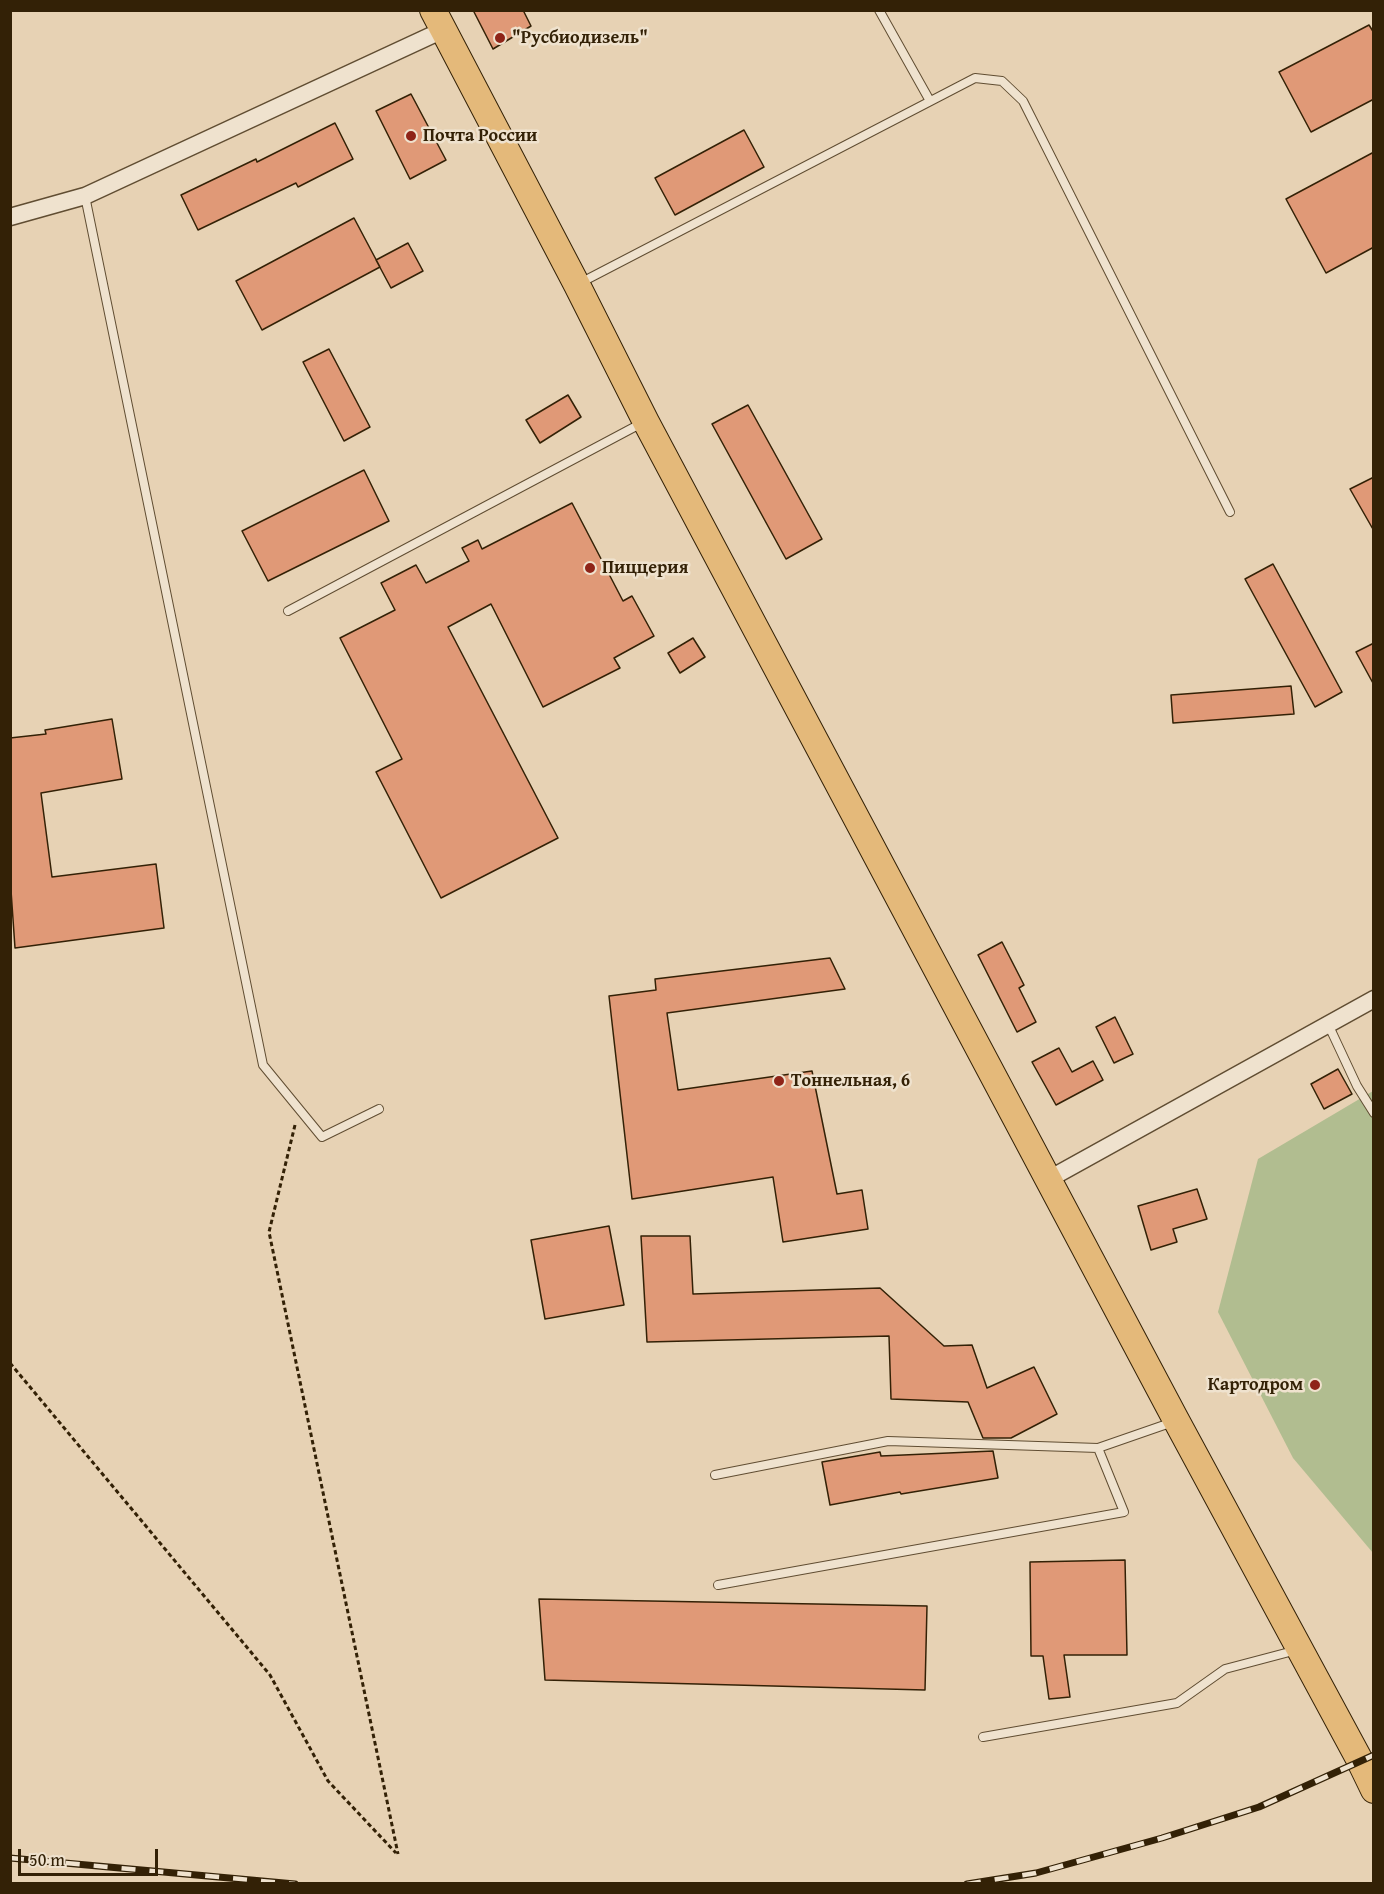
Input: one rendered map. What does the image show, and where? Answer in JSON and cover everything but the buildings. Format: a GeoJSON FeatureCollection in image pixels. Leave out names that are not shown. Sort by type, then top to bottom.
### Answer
{"type":"FeatureCollection","features":[{"type":"Feature","properties":{"kind":"main road"},"geometry":{"type":"LineString","coordinates":[[438,20],[646,422],[1374,1790]]}},
{"type":"Feature","properties":{"kind":"street"},"geometry":{"type":"LineString","coordinates":[[10,217],[85,196],[438,20]]}},
{"type":"Feature","properties":{"kind":"street"},"geometry":{"type":"LineString","coordinates":[[1049,1179],[1374,999]]}},
{"type":"Feature","properties":{"kind":"lane"},"geometry":{"type":"LineString","coordinates":[[879,10],[930,100]]}},
{"type":"Feature","properties":{"kind":"lane"},"geometry":{"type":"LineString","coordinates":[[577,285],[975,78],[1002,81],[1023,101],[1230,512]]}},
{"type":"Feature","properties":{"kind":"lane"},"geometry":{"type":"LineString","coordinates":[[85,196],[263,1065],[322,1137],[379,1109]]}},
{"type":"Feature","properties":{"kind":"lane"},"geometry":{"type":"LineString","coordinates":[[288,611],[646,422]]}},
{"type":"Feature","properties":{"kind":"lane"},"geometry":{"type":"LineString","coordinates":[[1328,1024],[1358,1086],[1374,1113]]}},
{"type":"Feature","properties":{"kind":"lane"},"geometry":{"type":"LineString","coordinates":[[715,1475],[888,1441],[1098,1448],[1176,1420]]}},
{"type":"Feature","properties":{"kind":"lane"},"geometry":{"type":"LineString","coordinates":[[718,1584],[1124,1512],[1098,1448]]}},
{"type":"Feature","properties":{"kind":"lane"},"geometry":{"type":"LineString","coordinates":[[983,1737],[1177,1703],[1225,1669],[1300,1649]]}},
{"type":"Feature","properties":{"kind":"path"},"geometry":{"type":"LineString","coordinates":[[10,1363],[270,1675],[328,1781],[398,1854],[269,1232],[299,1108]]}},
{"type":"Feature","properties":{"kind":"green space","name":"Картодром"},"geometry":{"type":"Polygon","coordinates":[[[1373,1091],[1373,1553],[1293,1458],[1218,1312],[1258,1159],[1373,1091]]]}},
{"type":"Feature","properties":{"kind":"railway"},"geometry":{"type":"LineString","coordinates":[[967,1884],[1036,1873],[1162,1838],[1259,1807],[1374,1755]]}},
{"type":"Feature","properties":{"kind":"railway"},"geometry":{"type":"LineString","coordinates":[[10,1858],[295,1884]]}},
{"type":"Feature","properties":{"kind":"place","name":"\"Русбиодизель\""},"geometry":{"type":"Point","coordinates":[500,38]}},
{"type":"Feature","properties":{"kind":"place","name":"Почта России"},"geometry":{"type":"Point","coordinates":[411,136]}},
{"type":"Feature","properties":{"kind":"place","name":"Пиццерия"},"geometry":{"type":"Point","coordinates":[590,568]}},
{"type":"Feature","properties":{"kind":"place","name":"Тоннельная, 6"},"geometry":{"type":"Point","coordinates":[779,1081]}},
{"type":"Feature","properties":{"kind":"place","name":"Картодром"},"geometry":{"type":"Point","coordinates":[1315,1385]}}]}
